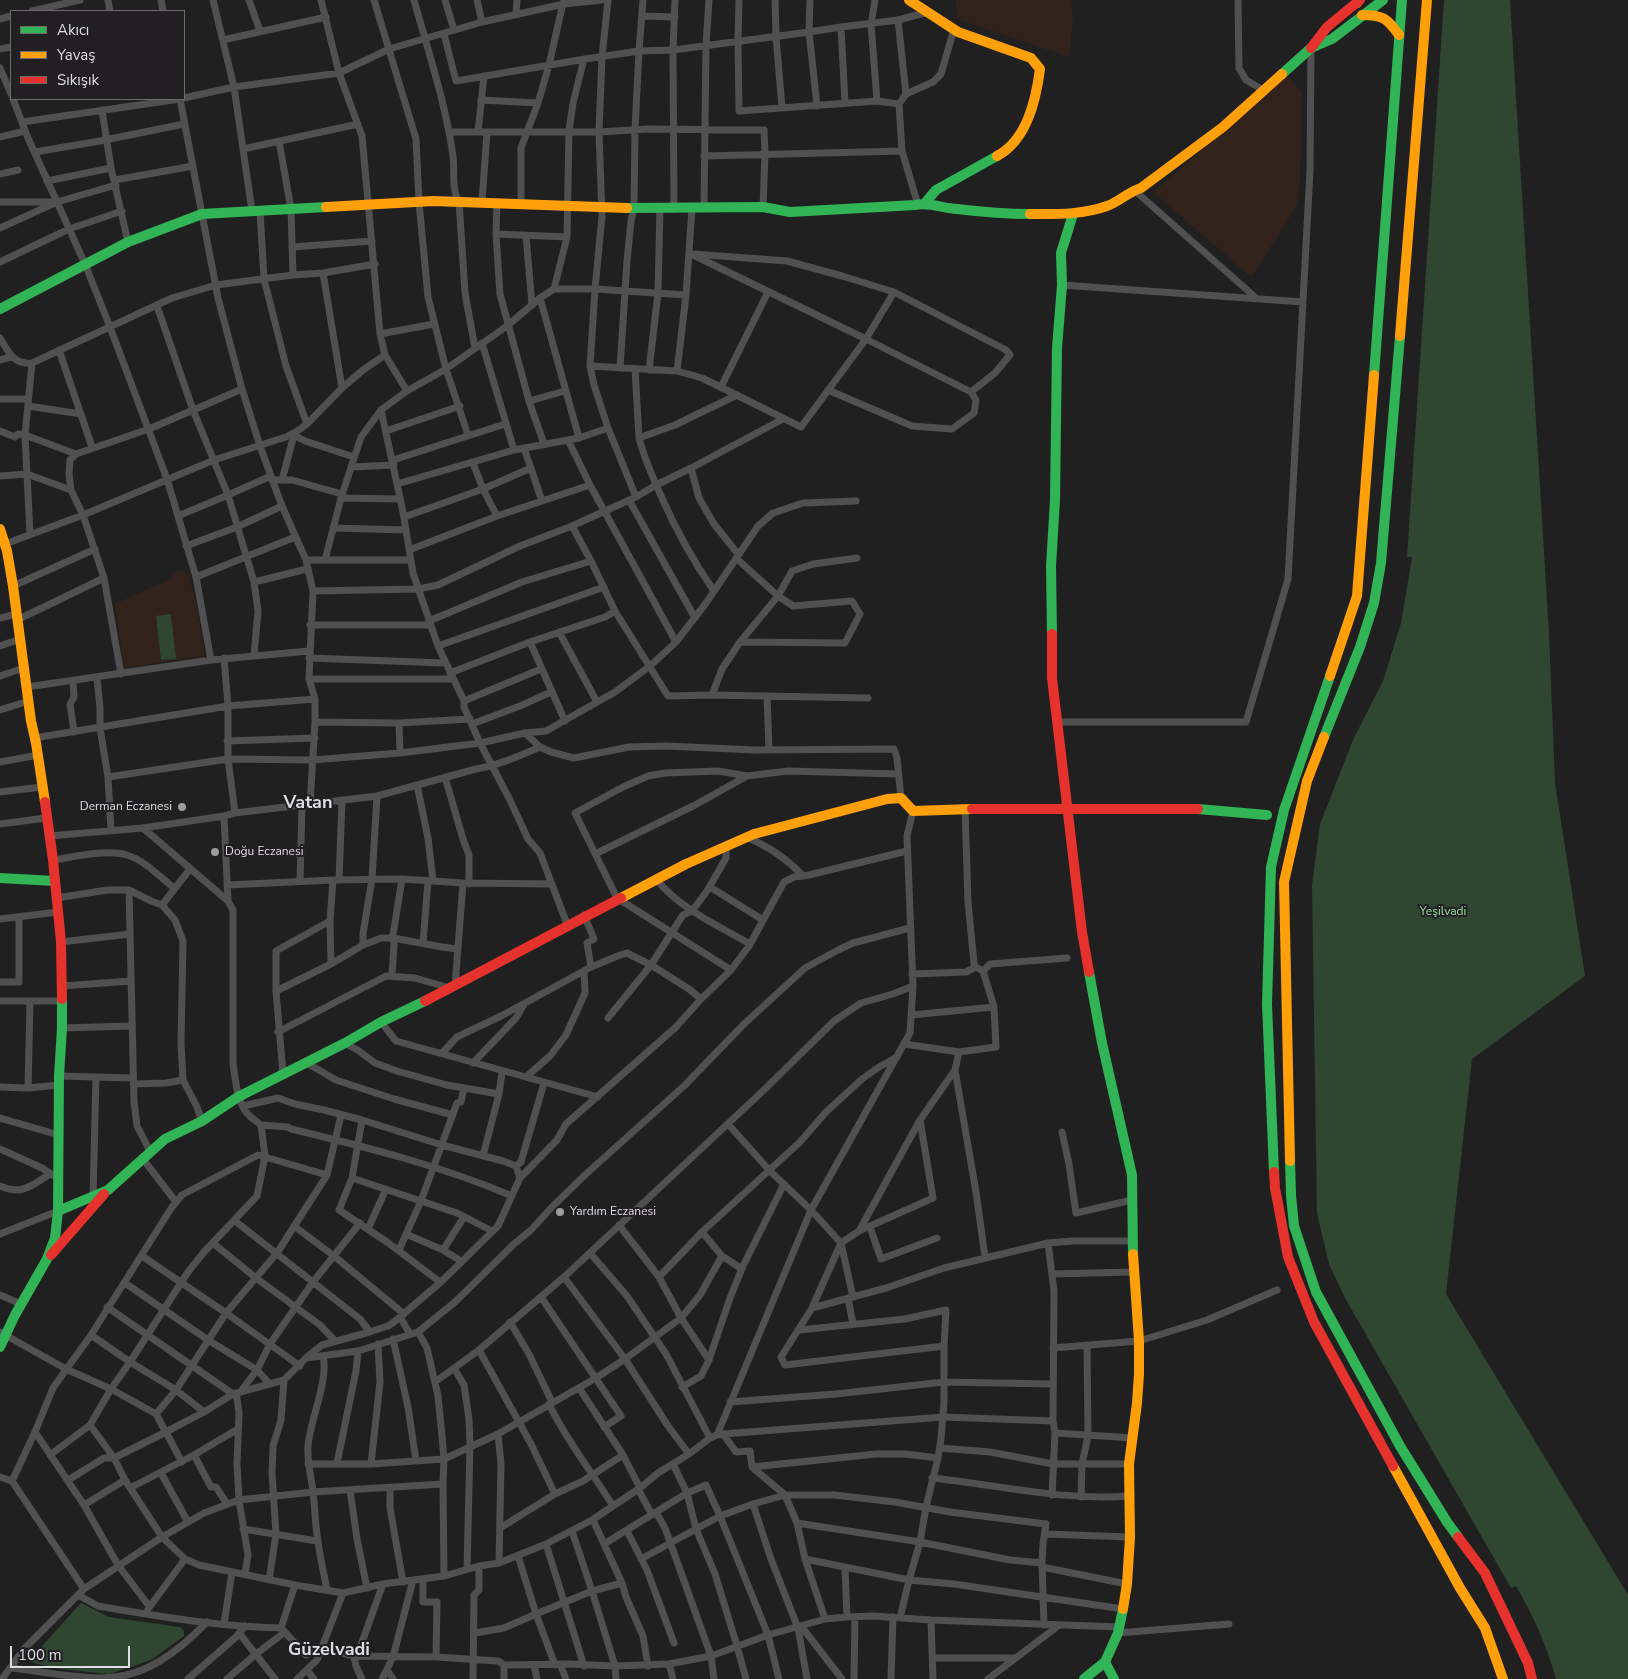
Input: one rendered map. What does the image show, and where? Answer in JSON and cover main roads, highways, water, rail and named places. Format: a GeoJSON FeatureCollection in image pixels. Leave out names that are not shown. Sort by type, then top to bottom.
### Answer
{"type":"FeatureCollection","features":[{"type":"Feature","properties":{"kind":"place","name":"Derman Eczanesi"},"geometry":{"type":"Point","coordinates":[182,807]}},
{"type":"Feature","properties":{"kind":"place","name":"Doğu Eczanesi"},"geometry":{"type":"Point","coordinates":[215,852]}},
{"type":"Feature","properties":{"kind":"place","name":"Yardım Eczanesi"},"geometry":{"type":"Point","coordinates":[560,1212]}},
{"type":"Feature","properties":{"kind":"district","name":"Vatan"},"geometry":{"type":"Point","coordinates":[308,804]}},
{"type":"Feature","properties":{"kind":"district","name":"Güzelvadi"},"geometry":{"type":"Point","coordinates":[329,1651]}},
{"type":"Feature","properties":{"kind":"park label","name":"Yeşilvadi"},"geometry":{"type":"Point","coordinates":[1443,912]}}]}
